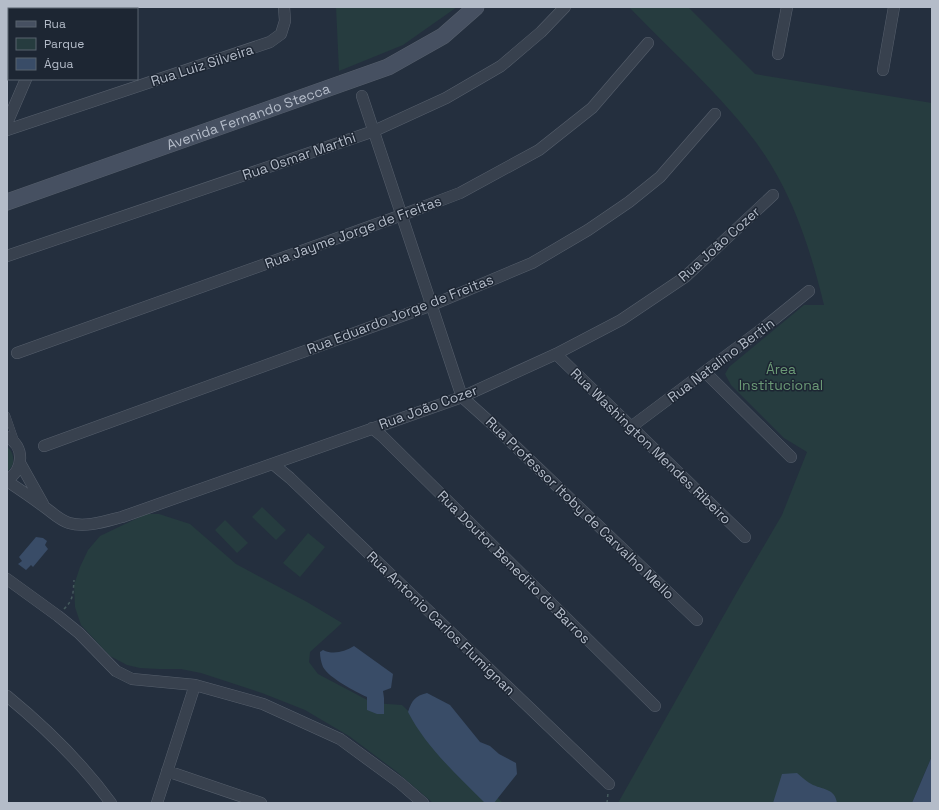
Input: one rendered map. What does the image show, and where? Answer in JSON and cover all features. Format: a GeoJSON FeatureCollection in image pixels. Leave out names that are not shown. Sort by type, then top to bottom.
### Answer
{"type":"FeatureCollection","features":[{"type":"Feature","properties":{"kind":"street","name":"Rua Luiz Silveira"},"geometry":{"type":"LineString","coordinates":[[7,130],[270,42],[281,34],[285,21],[284,7]]}},
{"type":"Feature","properties":{"kind":"street","name":"Avenida Fernando Stecca"},"geometry":{"type":"LineString","coordinates":[[7,202],[388,68],[443,36],[476,7]]}},
{"type":"Feature","properties":{"kind":"street","name":"Rua Osmar Marthi"},"geometry":{"type":"LineString","coordinates":[[7,256],[374,131],[446,98],[501,66],[541,32],[565,7]]}},
{"type":"Feature","properties":{"kind":"street"},"geometry":{"type":"LineString","coordinates":[[778,54],[787,7]]}},
{"type":"Feature","properties":{"kind":"street"},"geometry":{"type":"LineString","coordinates":[[883,70],[894,7]]}},
{"type":"Feature","properties":{"kind":"street","name":"Rua Jayme Jorge de Freitas"},"geometry":{"type":"LineString","coordinates":[[18,353],[460,193],[540,150],[592,108],[648,43]]}},
{"type":"Feature","properties":{"kind":"street"},"geometry":{"type":"LineString","coordinates":[[7,123],[26,80]]}},
{"type":"Feature","properties":{"kind":"street"},"geometry":{"type":"LineString","coordinates":[[362,96],[462,397]]}},
{"type":"Feature","properties":{"kind":"street","name":"Rua Eduardo Jorge de Freitas"},"geometry":{"type":"LineString","coordinates":[[44,446],[432,305],[532,263],[588,230],[629,202],[660,177],[715,114]]}},
{"type":"Feature","properties":{"kind":"street","name":"Rua João Cozer"},"geometry":{"type":"LineString","coordinates":[[7,480],[56,516],[69,523],[86,524],[98,522],[122,517],[462,397],[556,354],[621,320],[685,277],[773,195]]}},
{"type":"Feature","properties":{"kind":"street","name":"Rua Natalino Bertin"},"geometry":{"type":"LineString","coordinates":[[632,427],[809,291]]}},
{"type":"Feature","properties":{"kind":"street","name":"Rua Washington Mendes Ribeiro"},"geometry":{"type":"LineString","coordinates":[[556,354],[745,537]]}},
{"type":"Feature","properties":{"kind":"street"},"geometry":{"type":"LineString","coordinates":[[705,372],[791,457]]}},
{"type":"Feature","properties":{"kind":"street","name":"Rua Professor Itoby de Carvalho Mello"},"geometry":{"type":"LineString","coordinates":[[462,397],[697,620]]}},
{"type":"Feature","properties":{"kind":"street","name":"Rua Doutor Benedito de Barros"},"geometry":{"type":"LineString","coordinates":[[372,428],[382,436],[655,706]]}},
{"type":"Feature","properties":{"kind":"street"},"geometry":{"type":"LineString","coordinates":[[7,480],[15,473],[21,458],[13,442]]}},
{"type":"Feature","properties":{"kind":"street","name":"Rua João Cozer"},"geometry":{"type":"LineString","coordinates":[[20,463],[44,506]]}},
{"type":"Feature","properties":{"kind":"street","name":"Rua Antonio Carlos Flumignan"},"geometry":{"type":"LineString","coordinates":[[273,464],[290,478],[609,784]]}},
{"type":"Feature","properties":{"kind":"street"},"geometry":{"type":"LineString","coordinates":[[7,579],[58,616],[78,633],[116,671],[132,678],[195,684],[264,704],[340,739],[400,783],[423,803]]}},
{"type":"Feature","properties":{"kind":"street"},"geometry":{"type":"LineString","coordinates":[[156,802],[195,684]]}},
{"type":"Feature","properties":{"kind":"street"},"geometry":{"type":"LineString","coordinates":[[7,696],[59,742],[96,782],[111,803]]}},
{"type":"Feature","properties":{"kind":"street"},"geometry":{"type":"LineString","coordinates":[[167,771],[261,803]]}},
{"type":"Feature","properties":{"kind":"lane"},"geometry":{"type":"LineString","coordinates":[[7,414],[13,442]]}},
{"type":"Feature","properties":{"kind":"lane"},"geometry":{"type":"LineString","coordinates":[[7,423],[13,442]]}},
{"type":"Feature","properties":{"kind":"path"},"geometry":{"type":"LineString","coordinates":[[58,616],[71,603],[74,580]]}},
{"type":"Feature","properties":{"kind":"green space"},"geometry":{"type":"Polygon","coordinates":[[[336,7],[457,7],[403,45],[339,71],[336,7]]]}},
{"type":"Feature","properties":{"kind":"green space","name":"Área Institucional"},"geometry":{"type":"Polygon","coordinates":[[[629,7],[688,7],[755,74],[932,103],[932,756],[912,803],[618,803],[782,515],[807,452],[784,438],[731,385],[725,374],[729,367],[804,305],[824,305],[810,255],[793,208],[778,177],[760,147],[727,107],[629,7]]]}},
{"type":"Feature","properties":{"kind":"green space"},"geometry":{"type":"Polygon","coordinates":[[[7,446],[12,452],[13,462],[12,466],[7,472],[7,446]]]}},
{"type":"Feature","properties":{"kind":"green space"},"geometry":{"type":"Polygon","coordinates":[[[262,507],[286,530],[276,540],[252,517],[262,507]]]}},
{"type":"Feature","properties":{"kind":"green space"},"geometry":{"type":"Polygon","coordinates":[[[146,514],[159,514],[190,524],[236,564],[307,602],[342,623],[310,652],[309,662],[318,674],[373,703],[402,705],[503,803],[433,803],[397,772],[349,736],[305,710],[262,693],[201,673],[181,669],[140,668],[127,665],[110,656],[81,625],[75,607],[74,585],[88,550],[100,536],[146,514]]]}},
{"type":"Feature","properties":{"kind":"green space"},"geometry":{"type":"Polygon","coordinates":[[[225,520],[248,543],[237,553],[215,530],[225,520]]]}},
{"type":"Feature","properties":{"kind":"green space"},"geometry":{"type":"Polygon","coordinates":[[[308,533],[325,547],[300,577],[283,563],[308,533]]]}},
{"type":"Feature","properties":{"kind":"water"},"geometry":{"type":"Polygon","coordinates":[[[36,537],[43,538],[47,541],[45,545],[48,549],[33,567],[31,565],[26,570],[18,564],[22,561],[19,557],[36,537]]]}},
{"type":"Feature","properties":{"kind":"water"},"geometry":{"type":"Polygon","coordinates":[[[354,646],[393,674],[391,688],[383,691],[384,714],[377,714],[367,710],[367,697],[331,676],[323,667],[320,652],[323,650],[327,652],[338,652],[354,646]]]}},
{"type":"Feature","properties":{"kind":"water"},"geometry":{"type":"Polygon","coordinates":[[[427,693],[450,705],[480,742],[490,746],[499,754],[516,763],[517,774],[494,803],[485,803],[433,749],[415,725],[408,712],[409,708],[417,697],[427,693]]]}},
{"type":"Feature","properties":{"kind":"water"},"geometry":{"type":"Polygon","coordinates":[[[932,756],[932,803],[912,803],[932,756]]]}},
{"type":"Feature","properties":{"kind":"water"},"geometry":{"type":"Polygon","coordinates":[[[797,773],[811,784],[832,792],[837,803],[773,803],[782,774],[797,773]]]}}]}
